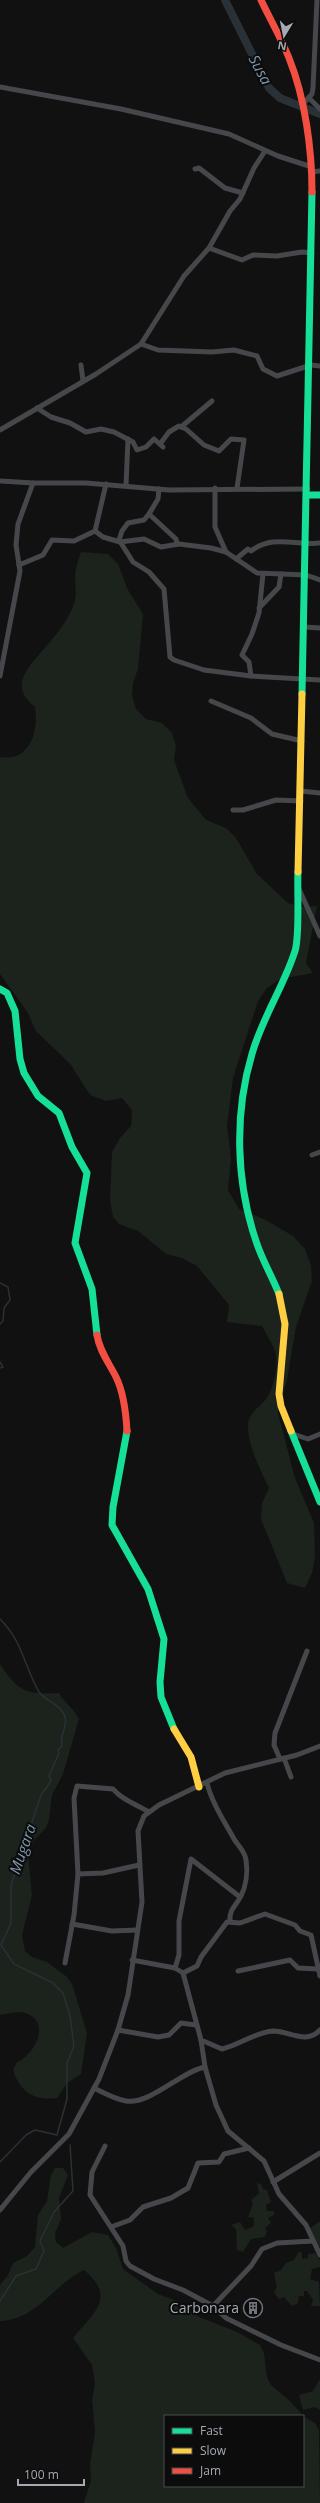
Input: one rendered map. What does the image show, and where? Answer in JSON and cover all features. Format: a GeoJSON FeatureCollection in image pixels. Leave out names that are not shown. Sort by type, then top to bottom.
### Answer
{"type":"FeatureCollection","features":[{"type":"Feature","properties":{"kind":"main road"},"geometry":{"type":"LineString","coordinates":[[261,0],[289,58],[302,105],[315,170],[299,888],[296,948],[278,996],[252,1052],[247,1069],[241,1122],[243,1189],[255,1240],[284,1315],[279,1394],[282,1406],[320,1502]]}},
{"type":"Feature","properties":{"kind":"main road"},"geometry":{"type":"LineString","coordinates":[[308,492],[320,495]]}},
{"type":"Feature","properties":{"kind":"main road"},"geometry":{"type":"LineString","coordinates":[[0,989],[4,990],[9,995],[18,1019],[17,1043],[21,1069],[38,1096],[54,1106],[60,1114],[73,1149],[88,1173],[75,1243],[92,1289],[98,1344],[116,1378],[126,1414],[127,1439],[113,1507],[112,1524],[115,1533],[137,1567],[148,1589],[164,1639],[160,1682],[162,1697],[172,1726],[191,1757],[193,1770],[199,1786]]}},
{"type":"Feature","properties":{"kind":"street"},"geometry":{"type":"LineString","coordinates":[[302,105],[309,98],[313,88],[318,21],[317,0]]}},
{"type":"Feature","properties":{"kind":"street"},"geometry":{"type":"LineString","coordinates":[[0,87],[121,109],[229,134],[265,151],[315,170]]}},
{"type":"Feature","properties":{"kind":"street"},"geometry":{"type":"LineString","coordinates":[[309,98],[320,109]]}},
{"type":"Feature","properties":{"kind":"street"},"geometry":{"type":"LineString","coordinates":[[0,430],[83,381],[141,344],[184,276],[209,248],[243,193],[265,151]]}},
{"type":"Feature","properties":{"kind":"street"},"geometry":{"type":"LineString","coordinates":[[195,169],[199,168],[225,188],[243,193]]}},
{"type":"Feature","properties":{"kind":"street"},"geometry":{"type":"LineString","coordinates":[[209,248],[242,260],[253,255],[277,256],[302,252],[312,253]]}},
{"type":"Feature","properties":{"kind":"street"},"geometry":{"type":"LineString","coordinates":[[141,344],[158,350],[212,352],[234,350],[257,356],[263,369],[277,376],[310,365],[320,366]]}},
{"type":"Feature","properties":{"kind":"street"},"geometry":{"type":"LineString","coordinates":[[81,365],[83,381]]}},
{"type":"Feature","properties":{"kind":"street"},"geometry":{"type":"LineString","coordinates":[[37,408],[51,417],[70,422],[84,431],[104,429],[128,439],[133,442],[137,450],[154,440],[161,445],[169,432],[181,427],[212,401]]}},
{"type":"Feature","properties":{"kind":"street"},"geometry":{"type":"LineString","coordinates":[[181,427],[204,445],[219,451],[231,439],[244,440],[237,488]]}},
{"type":"Feature","properties":{"kind":"street"},"geometry":{"type":"LineString","coordinates":[[126,486],[128,439]]}},
{"type":"Feature","properties":{"kind":"street"},"geometry":{"type":"LineString","coordinates":[[0,481],[106,484],[160,489],[237,488],[308,492]]}},
{"type":"Feature","properties":{"kind":"street"},"geometry":{"type":"LineString","coordinates":[[0,676],[16,597],[19,565],[16,538],[18,524],[33,483]]}},
{"type":"Feature","properties":{"kind":"street"},"geometry":{"type":"LineString","coordinates":[[95,531],[106,484]]}},
{"type":"Feature","properties":{"kind":"street"},"geometry":{"type":"LineString","coordinates":[[215,488],[215,527],[226,552]]}},
{"type":"Feature","properties":{"kind":"street"},"geometry":{"type":"LineString","coordinates":[[120,542],[125,526],[128,523],[144,520],[149,514],[158,499],[160,489]]}},
{"type":"Feature","properties":{"kind":"street"},"geometry":{"type":"LineString","coordinates":[[149,514],[176,538],[177,544]]}},
{"type":"Feature","properties":{"kind":"street"},"geometry":{"type":"LineString","coordinates":[[19,565],[43,555],[52,540],[74,540],[95,531]]}},
{"type":"Feature","properties":{"kind":"street"},"geometry":{"type":"LineString","coordinates":[[95,531],[103,537],[120,542],[144,539],[161,547],[177,544],[226,552],[253,571],[263,574],[306,576],[320,580]]}},
{"type":"Feature","properties":{"kind":"street"},"geometry":{"type":"LineString","coordinates":[[236,559],[248,549],[252,551],[260,545],[278,540],[320,543]]}},
{"type":"Feature","properties":{"kind":"street"},"geometry":{"type":"LineString","coordinates":[[120,542],[133,562],[149,572],[164,589],[170,657],[174,660],[204,670],[251,676],[320,680]]}},
{"type":"Feature","properties":{"kind":"street"},"geometry":{"type":"LineString","coordinates":[[251,676],[249,662],[242,655],[252,634],[259,608],[263,574]]}},
{"type":"Feature","properties":{"kind":"street"},"geometry":{"type":"LineString","coordinates":[[259,608],[279,588],[280,574]]}},
{"type":"Feature","properties":{"kind":"street"},"geometry":{"type":"LineString","coordinates":[[304,627],[320,628]]}},
{"type":"Feature","properties":{"kind":"street"},"geometry":{"type":"LineString","coordinates":[[211,701],[251,718],[272,734],[302,741]]}},
{"type":"Feature","properties":{"kind":"street"},"geometry":{"type":"LineString","coordinates":[[301,791],[320,793]]}},
{"type":"Feature","properties":{"kind":"street"},"geometry":{"type":"LineString","coordinates":[[233,810],[243,810],[276,800],[301,801]]}},
{"type":"Feature","properties":{"kind":"street"},"geometry":{"type":"LineString","coordinates":[[299,888],[320,936]]}},
{"type":"Feature","properties":{"kind":"street"},"geometry":{"type":"LineString","coordinates":[[312,1155],[320,1152]]}},
{"type":"Feature","properties":{"kind":"street"},"geometry":{"type":"LineString","coordinates":[[293,1434],[308,1439],[320,1434]]}},
{"type":"Feature","properties":{"kind":"street"},"geometry":{"type":"LineString","coordinates":[[290,1776],[274,1745],[275,1733],[307,1651]]}},
{"type":"Feature","properties":{"kind":"street"},"geometry":{"type":"LineString","coordinates":[[0,2210],[31,2172],[69,2134],[94,2088],[118,2030],[128,1996],[132,1960],[142,1902],[138,1865],[138,1831],[140,1822],[149,1812],[225,1774],[282,1759],[320,1746]]}},
{"type":"Feature","properties":{"kind":"street"},"geometry":{"type":"LineString","coordinates":[[183,1973],[197,1966],[210,1944],[230,1921],[231,1908],[240,1897],[246,1884],[244,1852],[235,1841],[218,1810],[207,1783]]}},
{"type":"Feature","properties":{"kind":"street"},"geometry":{"type":"LineString","coordinates":[[65,1963],[72,1924],[78,1874],[74,1798],[75,1786],[112,1789],[118,1796],[131,1800],[149,1812]]}},
{"type":"Feature","properties":{"kind":"street"},"geometry":{"type":"LineString","coordinates":[[175,1968],[179,1955],[179,1921],[191,1859],[240,1897]]}},
{"type":"Feature","properties":{"kind":"street"},"geometry":{"type":"LineString","coordinates":[[78,1874],[103,1873],[138,1865]]}},
{"type":"Feature","properties":{"kind":"street"},"geometry":{"type":"LineString","coordinates":[[230,1921],[240,1923],[265,1914],[295,1925],[300,1931],[311,1934],[320,1976]]}},
{"type":"Feature","properties":{"kind":"street"},"geometry":{"type":"LineString","coordinates":[[72,1924],[112,1931],[137,1930]]}},
{"type":"Feature","properties":{"kind":"street"},"geometry":{"type":"LineString","coordinates":[[132,1960],[175,1968],[183,1973],[201,2040],[205,2067],[216,2105],[228,2131],[264,2161],[279,2194],[306,2225],[320,2256]]}},
{"type":"Feature","properties":{"kind":"street"},"geometry":{"type":"LineString","coordinates":[[238,1972],[290,1960],[298,1968],[318,1969]]}},
{"type":"Feature","properties":{"kind":"street"},"geometry":{"type":"LineString","coordinates":[[118,2030],[158,2037],[169,2035],[181,2023],[196,2025]]}},
{"type":"Feature","properties":{"kind":"street"},"geometry":{"type":"LineString","coordinates":[[201,2040],[222,2048],[259,2033],[278,2032],[303,2038],[315,2035],[320,2030]]}},
{"type":"Feature","properties":{"kind":"street"},"geometry":{"type":"LineString","coordinates":[[94,2088],[117,2098],[133,2101],[153,2095],[188,2072],[205,2067]]}},
{"type":"Feature","properties":{"kind":"street"},"geometry":{"type":"LineString","coordinates":[[105,2146],[92,2172],[90,2195],[123,2246],[126,2261],[130,2266],[213,2306],[226,2318],[281,2345],[320,2360]]}},
{"type":"Feature","properties":{"kind":"street"},"geometry":{"type":"LineString","coordinates":[[111,2227],[130,2220],[143,2207],[171,2198],[188,2188],[198,2163],[219,2162],[224,2154],[249,2148]]}},
{"type":"Feature","properties":{"kind":"street"},"geometry":{"type":"LineString","coordinates":[[273,2182],[320,2154]]}},
{"type":"Feature","properties":{"kind":"street"},"geometry":{"type":"LineString","coordinates":[[213,2306],[251,2266],[262,2248],[277,2243],[313,2241]]}},
{"type":"Feature","properties":{"kind":"shaded area"},"geometry":{"type":"Polygon","coordinates":[[[81,552],[108,554],[118,564],[128,590],[143,614],[138,669],[133,683],[132,696],[136,709],[146,719],[162,723],[172,733],[176,746],[174,760],[188,798],[206,820],[226,828],[236,838],[257,874],[288,903],[302,907],[317,906],[306,963],[313,973],[280,979],[267,988],[258,1001],[233,1078],[227,1126],[231,1158],[228,1190],[239,1209],[264,1219],[293,1236],[305,1249],[311,1265],[312,1281],[296,1327],[287,1380],[278,1413],[295,1478],[314,1523],[315,1557],[312,1573],[305,1588],[287,1583],[261,1519],[262,1503],[269,1488],[255,1458],[250,1442],[248,1421],[254,1411],[266,1399],[271,1389],[276,1369],[275,1351],[262,1326],[227,1322],[229,1305],[197,1266],[182,1258],[166,1254],[138,1231],[119,1224],[113,1217],[110,1201],[112,1152],[120,1138],[131,1126],[132,1110],[122,1098],[106,1101],[90,1095],[71,1065],[35,1030],[28,1013],[0,974],[0,757],[19,755],[25,750],[34,735],[36,716],[35,707],[27,700],[23,693],[23,679],[30,665],[51,641],[69,616],[74,603],[76,591],[75,579],[81,552]]]}},
{"type":"Feature","properties":{"kind":"shaded area"},"geometry":{"type":"Polygon","coordinates":[[[0,1664],[13,1681],[24,1690],[39,1693],[59,1693],[79,1719],[63,1774],[52,1795],[49,1820],[46,1828],[35,1839],[28,1854],[32,1895],[22,1935],[25,1951],[32,1957],[47,1962],[67,1977],[72,1984],[87,2033],[81,2074],[67,2083],[57,2098],[49,2099],[35,2096],[24,2089],[16,2078],[13,2070],[17,2062],[30,2053],[35,2046],[38,2038],[38,2023],[33,2017],[22,2012],[0,2015],[0,1664]]]}},
{"type":"Feature","properties":{"kind":"shaded area"},"geometry":{"type":"Polygon","coordinates":[[[55,2168],[63,2168],[68,2175],[59,2198],[61,2219],[55,2234],[56,2242],[63,2248],[92,2232],[108,2235],[116,2248],[123,2269],[158,2294],[177,2301],[199,2317],[237,2332],[260,2345],[264,2353],[267,2377],[271,2385],[291,2402],[302,2415],[164,2415],[164,2487],[304,2487],[304,2417],[315,2423],[319,2430],[320,2503],[84,2503],[91,2480],[90,2464],[95,2432],[92,2399],[95,2383],[92,2365],[73,2338],[99,2305],[101,2297],[99,2289],[94,2280],[84,2270],[73,2276],[25,2315],[0,2321],[0,2285],[8,2275],[13,2263],[27,2256],[35,2247],[38,2215],[47,2201],[51,2175],[55,2168]]]}},
{"type":"Feature","properties":{"kind":"shaded area"},"geometry":{"type":"Polygon","coordinates":[[[257,2183],[261,2184],[263,2189],[267,2190],[271,2202],[266,2205],[267,2211],[274,2211],[274,2215],[268,2218],[271,2223],[265,2228],[267,2231],[265,2237],[251,2239],[243,2252],[237,2250],[236,2229],[231,2225],[240,2222],[245,2230],[254,2226],[254,2218],[248,2217],[253,2204],[251,2200],[259,2193],[257,2183]]]}},
{"type":"Feature","properties":{"kind":"shaded area"},"geometry":{"type":"Polygon","coordinates":[[[320,2221],[320,2248],[309,2229],[320,2221]]]}},
{"type":"Feature","properties":{"kind":"shaded area"},"geometry":{"type":"Polygon","coordinates":[[[299,2251],[302,2253],[302,2259],[308,2258],[308,2254],[315,2253],[320,2260],[320,2267],[312,2269],[310,2279],[319,2282],[320,2306],[311,2306],[313,2300],[307,2291],[304,2291],[304,2296],[299,2296],[298,2303],[292,2306],[284,2297],[279,2299],[274,2293],[277,2287],[274,2273],[281,2270],[286,2263],[294,2260],[299,2251]]]}},
{"type":"Feature","properties":{"kind":"shaded area"},"geometry":{"type":"Polygon","coordinates":[[[320,2379],[320,2410],[315,2407],[303,2410],[299,2395],[313,2391],[320,2379]]]}},
{"type":"Feature","properties":{"kind":"waterway","name":"Susa"},"geometry":{"type":"LineString","coordinates":[[225,0],[269,88],[280,98],[320,114]]}},
{"type":"Feature","properties":{"kind":"waterway","name":"Mugara"},"geometry":{"type":"LineString","coordinates":[[0,1283],[8,1287],[10,1300],[4,1308],[3,1321],[0,1324]]}},
{"type":"Feature","properties":{"kind":"waterway","name":"Mugara"},"geometry":{"type":"LineString","coordinates":[[0,1362],[3,1367],[0,1368]]}},
{"type":"Feature","properties":{"kind":"waterway","name":"Mugara"},"geometry":{"type":"LineString","coordinates":[[0,1619],[14,1636],[39,1692],[60,1709],[66,1721],[61,1742],[62,1746],[58,1750],[59,1753],[49,1776],[51,1781],[41,1795],[11,1885],[11,1923],[1,1945],[14,1964],[53,1983],[63,1993],[70,2016],[74,2046],[67,2063],[67,2099],[57,2135],[35,2130],[26,2135],[0,2162]]}},
{"type":"Feature","properties":{"kind":"waterway"},"geometry":{"type":"LineString","coordinates":[[0,2301],[16,2276],[36,2269],[44,2251],[40,2241],[54,2212],[73,2191],[70,2145]]}},
{"type":"Feature","properties":{"kind":"traffic: fast"},"geometry":{"type":"LineString","coordinates":[[302,694],[312,192]]}},
{"type":"Feature","properties":{"kind":"traffic: fast"},"geometry":{"type":"LineString","coordinates":[[308,495],[320,495]]}},
{"type":"Feature","properties":{"kind":"traffic: fast"},"geometry":{"type":"LineString","coordinates":[[279,1294],[258,1248],[249,1218],[241,1172],[240,1124],[246,1077],[256,1041],[285,977],[297,944],[298,872]]}},
{"type":"Feature","properties":{"kind":"traffic: fast"},"geometry":{"type":"LineString","coordinates":[[0,989],[7,993],[15,1011],[20,1059],[24,1073],[38,1096],[59,1113],[72,1147],[87,1173],[75,1243],[92,1289],[97,1335]]}},
{"type":"Feature","properties":{"kind":"traffic: fast"},"geometry":{"type":"LineString","coordinates":[[127,1431],[113,1507],[112,1525],[148,1589],[164,1639],[160,1682],[161,1697],[174,1729]]}},
{"type":"Feature","properties":{"kind":"traffic: fast"},"geometry":{"type":"LineString","coordinates":[[291,1431],[320,1502]]}},
{"type":"Feature","properties":{"kind":"traffic: slow"},"geometry":{"type":"LineString","coordinates":[[298,872],[302,694]]}},
{"type":"Feature","properties":{"kind":"traffic: slow"},"geometry":{"type":"LineString","coordinates":[[279,1294],[285,1324],[279,1394],[281,1406],[291,1431]]}},
{"type":"Feature","properties":{"kind":"traffic: slow"},"geometry":{"type":"LineString","coordinates":[[174,1729],[191,1757],[199,1787]]}},
{"type":"Feature","properties":{"kind":"traffic: jam"},"geometry":{"type":"LineString","coordinates":[[261,0],[295,73],[309,141],[312,192]]}},
{"type":"Feature","properties":{"kind":"traffic: jam"},"geometry":{"type":"LineString","coordinates":[[97,1335],[102,1351],[116,1377],[123,1396],[127,1431]]}},
{"type":"Feature","properties":{"kind":"place","name":"Carbonara"},"geometry":{"type":"Point","coordinates":[253,2308]}}]}
